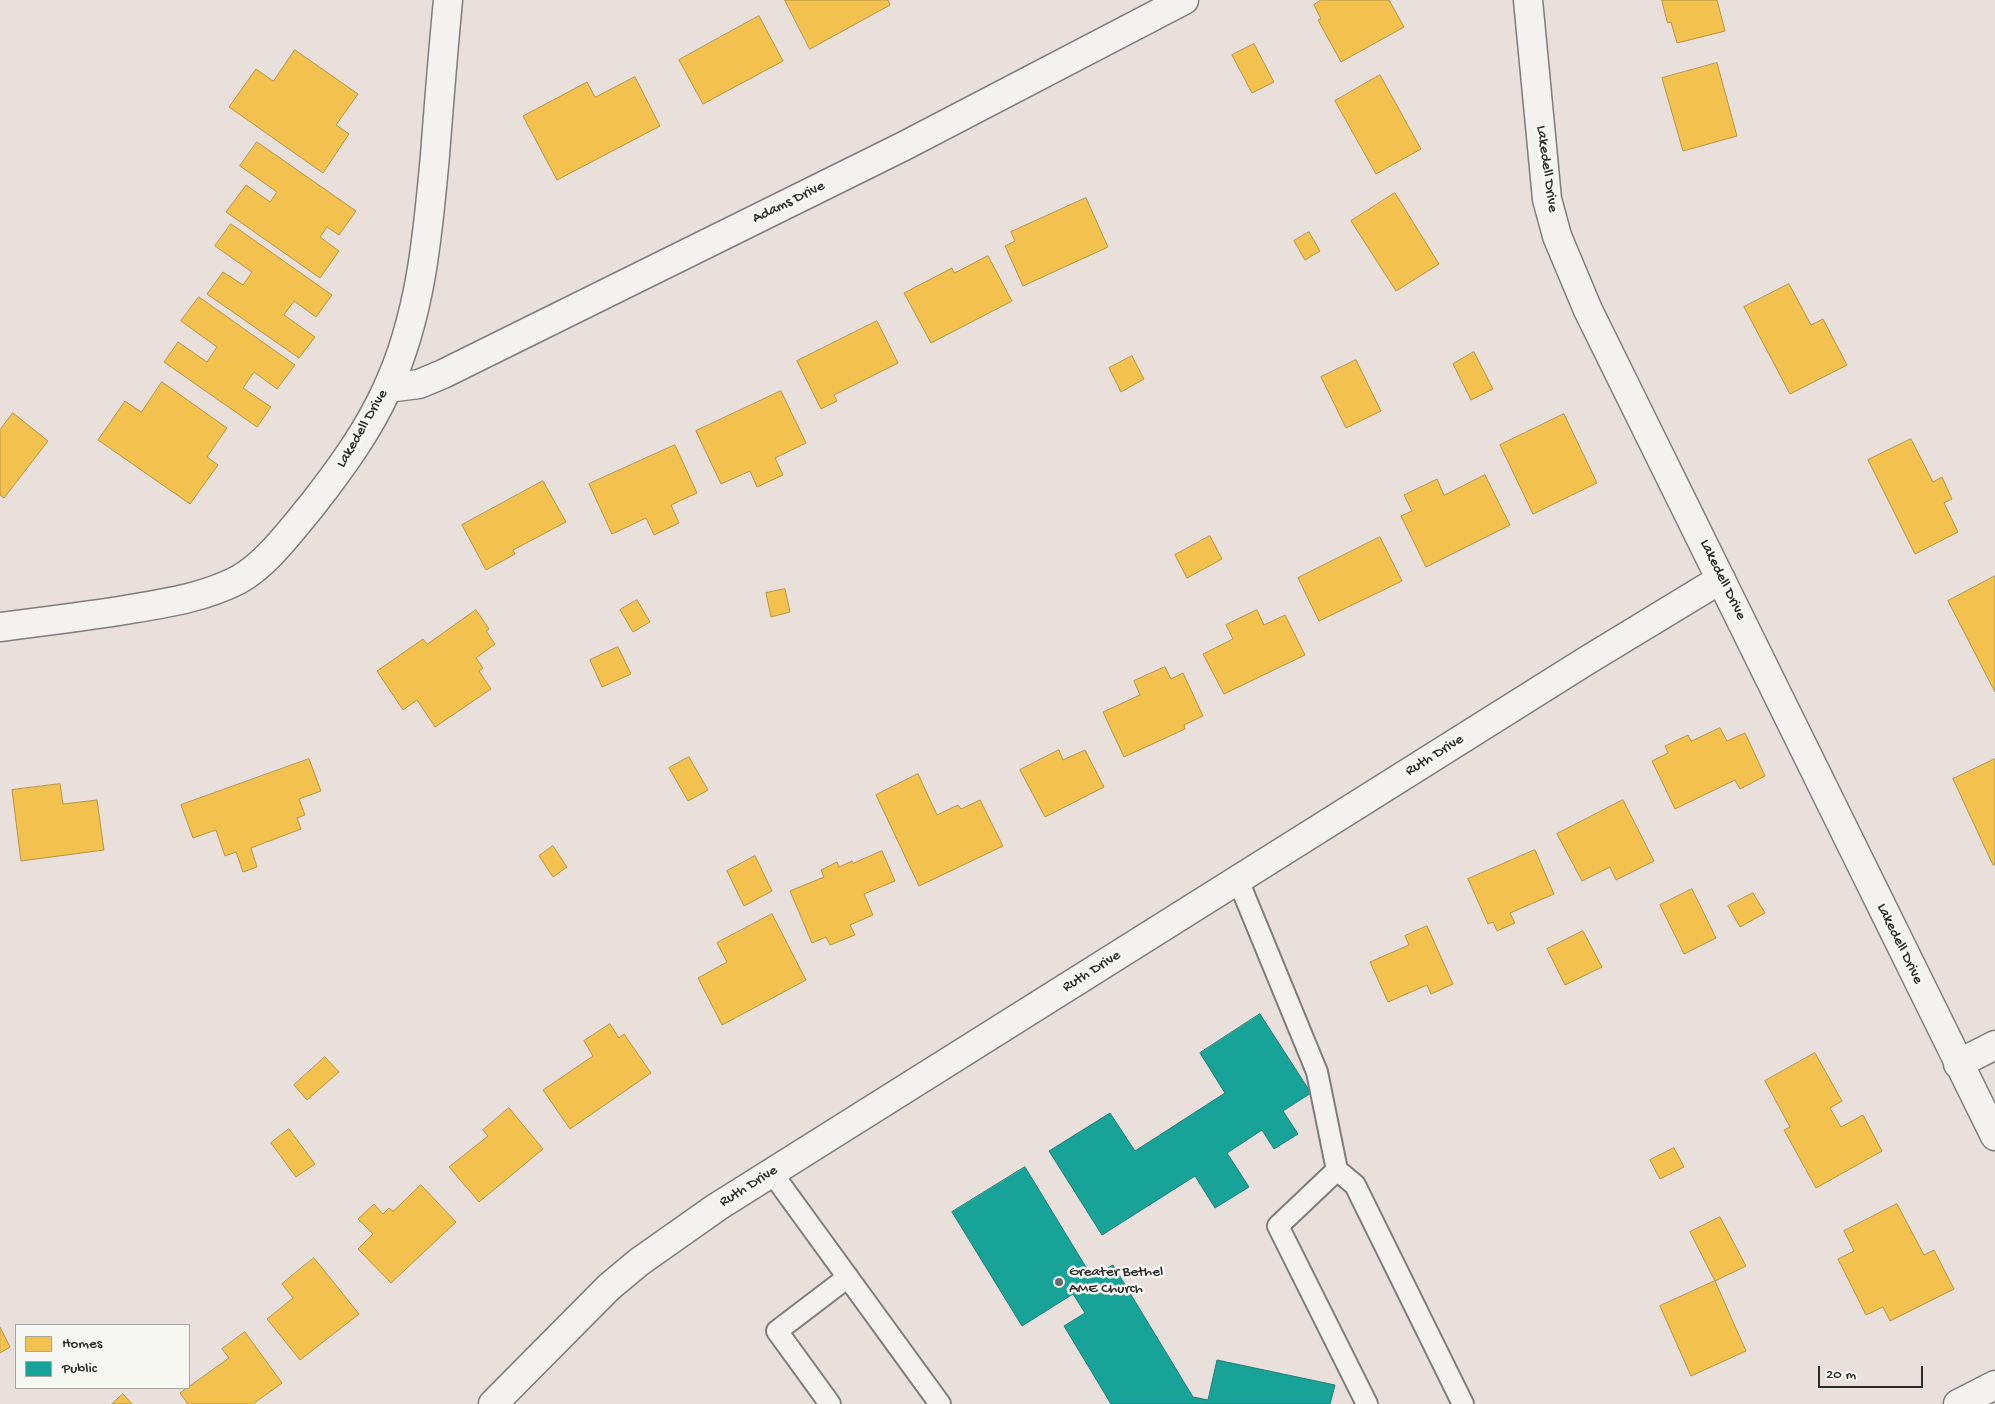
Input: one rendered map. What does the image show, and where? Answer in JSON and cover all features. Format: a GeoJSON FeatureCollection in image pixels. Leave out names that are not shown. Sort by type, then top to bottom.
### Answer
{"type":"FeatureCollection","features":[{"type":"Feature","properties":{"kind":"street","name":"Lakedell Drive"},"geometry":{"type":"LineString","coordinates":[[0,627],[166,603],[203,595],[240,579],[263,560],[290,532],[341,468],[364,432],[388,388],[402,348],[417,293],[429,223],[448,0]]}},
{"type":"Feature","properties":{"kind":"street","name":"Adams Drive"},"geometry":{"type":"LineString","coordinates":[[388,388],[419,384],[443,374],[896,151],[1184,0]]}},
{"type":"Feature","properties":{"kind":"street","name":"Lakedell Drive"},"geometry":{"type":"LineString","coordinates":[[1528,0],[1547,199],[1557,236],[1588,310],[1995,1136]]}},
{"type":"Feature","properties":{"kind":"street","name":"Ruth Drive"},"geometry":{"type":"LineString","coordinates":[[493,1404],[616,1281],[709,1213],[1586,661],[1721,579]]}},
{"type":"Feature","properties":{"kind":"street"},"geometry":{"type":"LineString","coordinates":[[1958,1064],[1995,1045]]}},
{"type":"Feature","properties":{"kind":"street"},"geometry":{"type":"LineString","coordinates":[[1958,1404],[1995,1385]]}},
{"type":"Feature","properties":{"kind":"lane"},"geometry":{"type":"LineString","coordinates":[[1238,880],[1317,1072],[1337,1170],[1355,1185],[1463,1404]]}},
{"type":"Feature","properties":{"kind":"lane"},"geometry":{"type":"LineString","coordinates":[[1337,1170],[1278,1226],[1367,1404]]}},
{"type":"Feature","properties":{"kind":"lane"},"geometry":{"type":"LineString","coordinates":[[772,1173],[940,1404]]}},
{"type":"Feature","properties":{"kind":"lane"},"geometry":{"type":"LineString","coordinates":[[830,1404],[777,1331],[848,1277]]}},
{"type":"Feature","properties":{"kind":"building: Homes"},"geometry":{"type":"Polygon","coordinates":[[[785,0],[888,0],[890,5],[810,49],[785,0]]]}},
{"type":"Feature","properties":{"kind":"building: Homes"},"geometry":{"type":"Polygon","coordinates":[[[1321,0],[1389,0],[1404,27],[1341,62],[1318,20],[1321,19],[1314,5],[1321,0]]]}},
{"type":"Feature","properties":{"kind":"building: Homes"},"geometry":{"type":"Polygon","coordinates":[[[1662,0],[1717,0],[1725,31],[1677,43],[1671,22],[1668,23],[1662,0]]]}},
{"type":"Feature","properties":{"kind":"building: Homes"},"geometry":{"type":"Polygon","coordinates":[[[759,16],[783,61],[703,104],[679,60],[759,16]]]}},
{"type":"Feature","properties":{"kind":"building: Homes"},"geometry":{"type":"Polygon","coordinates":[[[1254,44],[1274,82],[1252,93],[1232,55],[1254,44]]]}},
{"type":"Feature","properties":{"kind":"building: Homes"},"geometry":{"type":"Polygon","coordinates":[[[295,50],[358,94],[336,125],[349,134],[323,173],[229,107],[256,69],[273,81],[295,50]]]}},
{"type":"Feature","properties":{"kind":"building: Homes"},"geometry":{"type":"Polygon","coordinates":[[[1717,63],[1737,136],[1683,151],[1662,78],[1717,63]]]}},
{"type":"Feature","properties":{"kind":"building: Homes"},"geometry":{"type":"Polygon","coordinates":[[[1380,75],[1421,149],[1376,174],[1335,101],[1380,75]]]}},
{"type":"Feature","properties":{"kind":"building: Homes"},"geometry":{"type":"Polygon","coordinates":[[[635,77],[660,126],[557,180],[523,116],[587,82],[595,97],[635,77]]]}},
{"type":"Feature","properties":{"kind":"building: Homes"},"geometry":{"type":"Polygon","coordinates":[[[257,142],[356,211],[339,235],[327,227],[320,237],[339,251],[320,278],[226,212],[246,185],[270,202],[277,192],[240,166],[257,142]]]}},
{"type":"Feature","properties":{"kind":"building: Homes"},"geometry":{"type":"Polygon","coordinates":[[[1395,193],[1439,264],[1396,291],[1351,221],[1395,193]]]}},
{"type":"Feature","properties":{"kind":"building: Homes"},"geometry":{"type":"Polygon","coordinates":[[[1086,198],[1108,247],[1023,286],[1005,246],[1015,241],[1011,232],[1086,198]]]}},
{"type":"Feature","properties":{"kind":"building: Homes"},"geometry":{"type":"Polygon","coordinates":[[[231,224],[332,295],[316,317],[294,301],[284,315],[315,337],[299,358],[207,294],[223,272],[243,285],[252,272],[215,246],[231,224]]]}},
{"type":"Feature","properties":{"kind":"building: Homes"},"geometry":{"type":"Polygon","coordinates":[[[1309,232],[1320,251],[1305,260],[1294,241],[1309,232]]]}},
{"type":"Feature","properties":{"kind":"building: Homes"},"geometry":{"type":"Polygon","coordinates":[[[988,256],[1012,301],[931,343],[904,293],[952,268],[954,273],[988,256]]]}},
{"type":"Feature","properties":{"kind":"building: Homes"},"geometry":{"type":"Polygon","coordinates":[[[1789,284],[1811,325],[1823,319],[1847,365],[1790,394],[1744,307],[1789,284]]]}},
{"type":"Feature","properties":{"kind":"building: Homes"},"geometry":{"type":"Polygon","coordinates":[[[199,297],[295,365],[277,389],[254,372],[243,388],[271,407],[257,427],[164,362],[178,342],[207,362],[217,347],[181,321],[199,297]]]}},
{"type":"Feature","properties":{"kind":"building: Homes"},"geometry":{"type":"Polygon","coordinates":[[[877,321],[898,363],[834,395],[837,401],[821,409],[797,361],[877,321]]]}},
{"type":"Feature","properties":{"kind":"building: Homes"},"geometry":{"type":"Polygon","coordinates":[[[1474,352],[1493,389],[1471,400],[1453,364],[1474,352]]]}},
{"type":"Feature","properties":{"kind":"building: Homes"},"geometry":{"type":"Polygon","coordinates":[[[1132,356],[1144,379],[1121,392],[1109,368],[1132,356]]]}},
{"type":"Feature","properties":{"kind":"building: Homes"},"geometry":{"type":"Polygon","coordinates":[[[1356,360],[1381,411],[1346,428],[1321,377],[1356,360]]]}},
{"type":"Feature","properties":{"kind":"building: Homes"},"geometry":{"type":"Polygon","coordinates":[[[162,382],[227,428],[207,457],[218,465],[190,504],[98,440],[125,401],[141,412],[162,382]]]}},
{"type":"Feature","properties":{"kind":"building: Homes"},"geometry":{"type":"Polygon","coordinates":[[[781,391],[806,443],[775,458],[783,475],[757,487],[750,471],[721,484],[696,431],[781,391]]]}},
{"type":"Feature","properties":{"kind":"building: Homes"},"geometry":{"type":"Polygon","coordinates":[[[13,413],[48,441],[4,498],[0,495],[0,430],[13,413]]]}},
{"type":"Feature","properties":{"kind":"building: Homes"},"geometry":{"type":"Polygon","coordinates":[[[1564,414],[1597,483],[1533,514],[1500,445],[1564,414]]]}},
{"type":"Feature","properties":{"kind":"building: Homes"},"geometry":{"type":"Polygon","coordinates":[[[1911,439],[1933,482],[1942,477],[1952,499],[1944,503],[1958,532],[1915,554],[1868,460],[1911,439]]]}},
{"type":"Feature","properties":{"kind":"building: Homes"},"geometry":{"type":"Polygon","coordinates":[[[675,445],[697,493],[671,505],[679,523],[654,535],[646,518],[612,534],[589,484],[675,445]]]}},
{"type":"Feature","properties":{"kind":"building: Homes"},"geometry":{"type":"Polygon","coordinates":[[[1485,475],[1510,525],[1426,567],[1401,516],[1412,511],[1404,495],[1437,479],[1444,495],[1485,475]]]}},
{"type":"Feature","properties":{"kind":"building: Homes"},"geometry":{"type":"Polygon","coordinates":[[[543,481],[566,522],[513,550],[515,554],[486,570],[462,525],[543,481]]]}},
{"type":"Feature","properties":{"kind":"building: Homes"},"geometry":{"type":"Polygon","coordinates":[[[1210,536],[1222,559],[1187,578],[1175,555],[1210,536]]]}},
{"type":"Feature","properties":{"kind":"building: Homes"},"geometry":{"type":"Polygon","coordinates":[[[1380,537],[1402,581],[1319,621],[1298,578],[1380,537]]]}},
{"type":"Feature","properties":{"kind":"building: Homes"},"geometry":{"type":"Polygon","coordinates":[[[1995,576],[1995,692],[1948,601],[1995,576]]]}},
{"type":"Feature","properties":{"kind":"building: Homes"},"geometry":{"type":"Polygon","coordinates":[[[785,589],[790,612],[771,617],[766,593],[785,589]]]}},
{"type":"Feature","properties":{"kind":"building: Homes"},"geometry":{"type":"Polygon","coordinates":[[[637,600],[650,622],[633,632],[620,610],[637,600]]]}},
{"type":"Feature","properties":{"kind":"building: Homes"},"geometry":{"type":"Polygon","coordinates":[[[476,610],[489,629],[486,631],[495,644],[476,658],[483,668],[479,671],[491,689],[435,727],[417,700],[403,710],[377,671],[423,639],[427,644],[476,610]]]}},
{"type":"Feature","properties":{"kind":"building: Homes"},"geometry":{"type":"Polygon","coordinates":[[[1257,610],[1264,625],[1285,615],[1305,655],[1224,694],[1203,654],[1233,639],[1226,625],[1257,610]]]}},
{"type":"Feature","properties":{"kind":"building: Homes"},"geometry":{"type":"Polygon","coordinates":[[[618,647],[631,674],[602,687],[590,660],[618,647]]]}},
{"type":"Feature","properties":{"kind":"building: Homes"},"geometry":{"type":"Polygon","coordinates":[[[1165,667],[1171,679],[1183,673],[1203,716],[1184,725],[1185,729],[1124,757],[1103,712],[1140,695],[1134,681],[1165,667]]]}},
{"type":"Feature","properties":{"kind":"building: Homes"},"geometry":{"type":"Polygon","coordinates":[[[1720,728],[1727,741],[1745,733],[1765,776],[1740,789],[1735,780],[1675,809],[1652,761],[1668,753],[1665,746],[1688,735],[1691,741],[1720,728]]]}},
{"type":"Feature","properties":{"kind":"building: Homes"},"geometry":{"type":"Polygon","coordinates":[[[1059,750],[1063,760],[1085,750],[1104,787],[1045,817],[1020,770],[1059,750]]]}},
{"type":"Feature","properties":{"kind":"building: Homes"},"geometry":{"type":"Polygon","coordinates":[[[689,757],[708,790],[688,801],[669,768],[689,757]]]}},
{"type":"Feature","properties":{"kind":"building: Homes"},"geometry":{"type":"Polygon","coordinates":[[[309,759],[321,791],[299,799],[305,815],[297,818],[301,829],[251,848],[257,867],[243,872],[236,852],[225,856],[216,830],[193,838],[181,805],[309,759]]]}},
{"type":"Feature","properties":{"kind":"building: Homes"},"geometry":{"type":"Polygon","coordinates":[[[1995,759],[1995,865],[1993,865],[1953,779],[1995,759]]]}},
{"type":"Feature","properties":{"kind":"building: Homes"},"geometry":{"type":"Polygon","coordinates":[[[918,774],[937,815],[958,805],[961,809],[980,800],[1003,846],[919,886],[876,795],[918,774]]]}},
{"type":"Feature","properties":{"kind":"building: Homes"},"geometry":{"type":"Polygon","coordinates":[[[60,784],[63,804],[97,800],[104,850],[21,861],[12,790],[60,784]]]}},
{"type":"Feature","properties":{"kind":"building: Homes"},"geometry":{"type":"Polygon","coordinates":[[[1623,800],[1654,861],[1616,880],[1610,867],[1582,881],[1557,834],[1623,800]]]}},
{"type":"Feature","properties":{"kind":"building: Homes"},"geometry":{"type":"Polygon","coordinates":[[[553,846],[567,867],[553,877],[539,856],[553,846]]]}},
{"type":"Feature","properties":{"kind":"building: Homes"},"geometry":{"type":"Polygon","coordinates":[[[1535,850],[1554,894],[1510,913],[1515,923],[1497,931],[1493,922],[1488,924],[1468,879],[1535,850]]]}},
{"type":"Feature","properties":{"kind":"building: Homes"},"geometry":{"type":"Polygon","coordinates":[[[882,851],[895,881],[864,894],[873,915],[850,925],[855,935],[830,945],[826,937],[812,943],[790,891],[824,877],[821,870],[837,862],[839,867],[882,851]]]}},
{"type":"Feature","properties":{"kind":"building: Homes"},"geometry":{"type":"Polygon","coordinates":[[[755,856],[772,891],[744,906],[727,871],[755,856]]]}},
{"type":"Feature","properties":{"kind":"building: Homes"},"geometry":{"type":"Polygon","coordinates":[[[1692,889],[1716,938],[1684,954],[1660,905],[1692,889]]]}},
{"type":"Feature","properties":{"kind":"building: Homes"},"geometry":{"type":"Polygon","coordinates":[[[1753,893],[1765,913],[1740,927],[1728,906],[1753,893]]]}},
{"type":"Feature","properties":{"kind":"building: Homes"},"geometry":{"type":"Polygon","coordinates":[[[772,914],[806,980],[722,1025],[698,978],[727,962],[717,943],[772,914]]]}},
{"type":"Feature","properties":{"kind":"building: Homes"},"geometry":{"type":"Polygon","coordinates":[[[1427,926],[1453,984],[1431,994],[1427,985],[1388,1002],[1370,962],[1409,945],[1405,936],[1427,926]]]}},
{"type":"Feature","properties":{"kind":"building: Homes"},"geometry":{"type":"Polygon","coordinates":[[[1583,931],[1602,967],[1565,985],[1547,949],[1583,931]]]}},
{"type":"Feature","properties":{"kind":"building: Homes"},"geometry":{"type":"Polygon","coordinates":[[[610,1024],[619,1038],[624,1034],[651,1073],[570,1129],[543,1090],[593,1056],[584,1041],[610,1024]]]}},
{"type":"Feature","properties":{"kind":"building: Homes"},"geometry":{"type":"Polygon","coordinates":[[[1815,1053],[1842,1101],[1830,1108],[1841,1127],[1863,1115],[1882,1151],[1816,1188],[1784,1130],[1790,1127],[1765,1081],[1815,1053]]]}},
{"type":"Feature","properties":{"kind":"building: Homes"},"geometry":{"type":"Polygon","coordinates":[[[325,1057],[339,1072],[307,1100],[294,1085],[325,1057]]]}},
{"type":"Feature","properties":{"kind":"building: Homes"},"geometry":{"type":"Polygon","coordinates":[[[509,1108],[543,1149],[479,1202],[449,1167],[488,1136],[483,1130],[509,1108]]]}},
{"type":"Feature","properties":{"kind":"building: Homes"},"geometry":{"type":"Polygon","coordinates":[[[289,1129],[315,1164],[296,1177],[271,1143],[289,1129]]]}},
{"type":"Feature","properties":{"kind":"building: Homes"},"geometry":{"type":"Polygon","coordinates":[[[1674,1148],[1684,1167],[1660,1179],[1650,1160],[1674,1148]]]}},
{"type":"Feature","properties":{"kind":"building: Homes"},"geometry":{"type":"Polygon","coordinates":[[[421,1185],[456,1222],[391,1283],[358,1249],[373,1234],[358,1219],[374,1204],[383,1214],[389,1208],[393,1211],[421,1185]]]}},
{"type":"Feature","properties":{"kind":"building: Homes"},"geometry":{"type":"Polygon","coordinates":[[[1897,1204],[1924,1255],[1934,1250],[1954,1289],[1890,1321],[1883,1307],[1866,1315],[1838,1259],[1854,1251],[1844,1231],[1897,1204]]]}},
{"type":"Feature","properties":{"kind":"building: Homes"},"geometry":{"type":"Polygon","coordinates":[[[1720,1217],[1746,1266],[1715,1281],[1690,1232],[1720,1217]]]}},
{"type":"Feature","properties":{"kind":"building: Homes"},"geometry":{"type":"Polygon","coordinates":[[[314,1258],[359,1314],[300,1360],[267,1319],[293,1298],[282,1284],[314,1258]]]}},
{"type":"Feature","properties":{"kind":"building: Homes"},"geometry":{"type":"Polygon","coordinates":[[[1715,1281],[1746,1351],[1691,1376],[1660,1306],[1715,1281]]]}},
{"type":"Feature","properties":{"kind":"building: Homes"},"geometry":{"type":"Polygon","coordinates":[[[0,1327],[10,1347],[0,1353],[0,1327]]]}},
{"type":"Feature","properties":{"kind":"building: Homes"},"geometry":{"type":"Polygon","coordinates":[[[245,1332],[282,1383],[253,1404],[188,1404],[180,1393],[186,1389],[190,1389],[190,1386],[229,1358],[222,1349],[245,1332]]]}},
{"type":"Feature","properties":{"kind":"building: Homes"},"geometry":{"type":"Polygon","coordinates":[[[123,1394],[132,1404],[112,1404],[123,1394]]]}},
{"type":"Feature","properties":{"kind":"building: Public"},"geometry":{"type":"Polygon","coordinates":[[[1260,1014],[1311,1093],[1283,1111],[1298,1134],[1274,1149],[1262,1130],[1227,1153],[1249,1187],[1215,1208],[1195,1176],[1102,1235],[1049,1151],[1110,1113],[1135,1151],[1225,1093],[1200,1053],[1260,1014]]]}},
{"type":"Feature","properties":{"kind":"building: Public","name":"Greater Bethel AME Church"},"geometry":{"type":"Polygon","coordinates":[[[1025,1167],[1092,1277],[1113,1265],[1193,1397],[1208,1400],[1217,1360],[1335,1385],[1330,1404],[1111,1404],[1064,1326],[1085,1313],[1073,1294],[1022,1326],[952,1212],[1025,1167]]]}},
{"type":"Feature","properties":{"kind":"place","name":"Greater Bethel AME Church"},"geometry":{"type":"Point","coordinates":[1059,1282]}}]}
